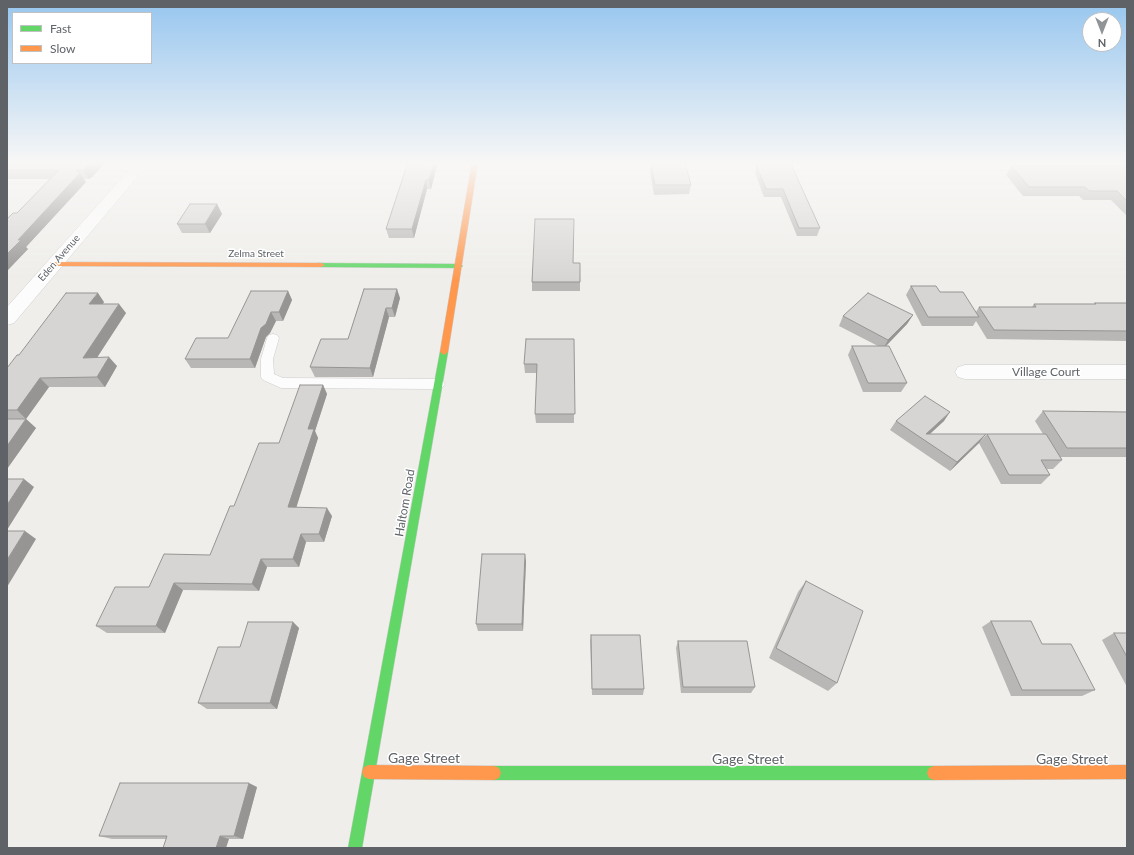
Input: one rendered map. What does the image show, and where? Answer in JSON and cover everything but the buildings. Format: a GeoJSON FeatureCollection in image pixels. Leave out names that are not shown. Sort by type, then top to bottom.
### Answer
{"type":"FeatureCollection","features":[{"type":"Feature","properties":{"kind":"street","name":"Eden Avenue"},"geometry":{"type":"LineString","coordinates":[[7,319],[108,202]]}},
{"type":"Feature","properties":{"kind":"street","name":"Haltom Road"},"geometry":{"type":"LineString","coordinates":[[355,848],[459,266],[469,202]]}},
{"type":"Feature","properties":{"kind":"street","name":"Zelma Street"},"geometry":{"type":"LineString","coordinates":[[53,264],[459,266]]}},
{"type":"Feature","properties":{"kind":"street","name":"Village Court"},"geometry":{"type":"LineString","coordinates":[[965,372],[1127,372]]}},
{"type":"Feature","properties":{"kind":"street","name":"Gage Street"},"geometry":{"type":"LineString","coordinates":[[369,772],[822,774],[1127,772]]}},
{"type":"Feature","properties":{"kind":"lane"},"geometry":{"type":"LineString","coordinates":[[273,338],[267,359],[268,377],[281,383],[438,384]]}},
{"type":"Feature","properties":{"kind":"traffic: fast"},"geometry":{"type":"LineString","coordinates":[[321,265],[459,266]]}},
{"type":"Feature","properties":{"kind":"traffic: fast"},"geometry":{"type":"LineString","coordinates":[[355,848],[444,352]]}},
{"type":"Feature","properties":{"kind":"traffic: fast"},"geometry":{"type":"LineString","coordinates":[[494,773],[934,773]]}},
{"type":"Feature","properties":{"kind":"traffic: slow"},"geometry":{"type":"LineString","coordinates":[[444,352],[468,202]]}},
{"type":"Feature","properties":{"kind":"traffic: slow"},"geometry":{"type":"LineString","coordinates":[[53,264],[321,265]]}},
{"type":"Feature","properties":{"kind":"traffic: slow"},"geometry":{"type":"LineString","coordinates":[[369,772],[494,773]]}},
{"type":"Feature","properties":{"kind":"traffic: slow"},"geometry":{"type":"LineString","coordinates":[[934,773],[1127,772]]}}]}
